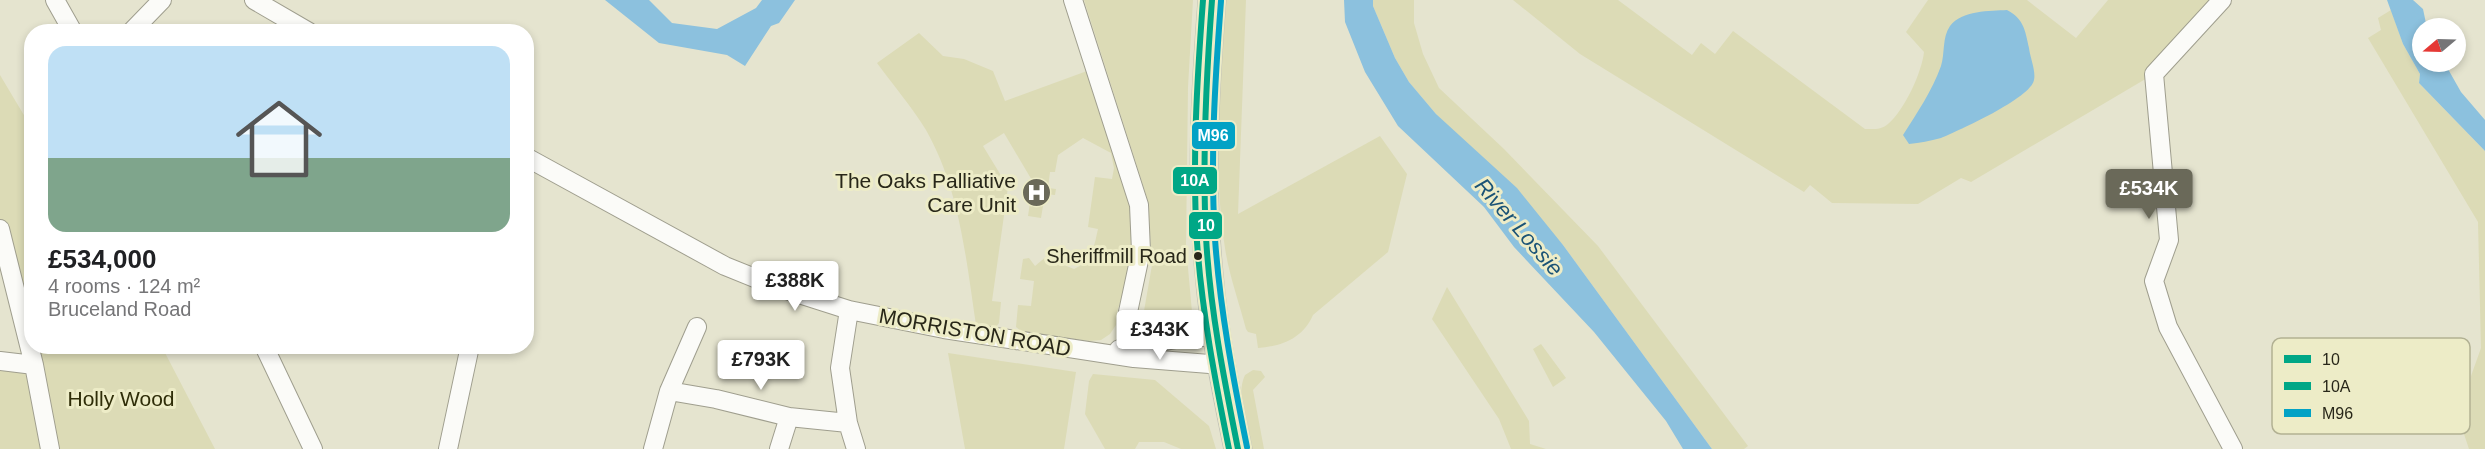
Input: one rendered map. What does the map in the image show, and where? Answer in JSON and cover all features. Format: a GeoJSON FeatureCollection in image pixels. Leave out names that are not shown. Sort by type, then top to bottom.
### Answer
{"type":"FeatureCollection","features":[{"type":"Feature","properties":{"kind":"highway"},"geometry":{"type":"LineString","coordinates":[[1212,0],[1206,72],[1204,152],[1209,273],[1217,337],[1238,449]]}},
{"type":"Feature","properties":{"kind":"street"},"geometry":{"type":"LineString","coordinates":[[55,0],[68,24]]}},
{"type":"Feature","properties":{"kind":"street"},"geometry":{"type":"LineString","coordinates":[[139,24],[162,0]]}},
{"type":"Feature","properties":{"kind":"street"},"geometry":{"type":"LineString","coordinates":[[254,0],[295,24]]}},
{"type":"Feature","properties":{"kind":"street"},"geometry":{"type":"LineString","coordinates":[[1073,0],[1139,205],[1141,250],[1128,312],[1132,352]]}},
{"type":"Feature","properties":{"kind":"street"},"geometry":{"type":"LineString","coordinates":[[2222,0],[2154,74],[2169,240],[2154,281],[2168,327],[2233,449]]}},
{"type":"Feature","properties":{"kind":"street","name":"MORRISTON ROAD"},"geometry":{"type":"LineString","coordinates":[[534,161],[725,266],[777,287],[849,310],[944,329],[1222,365]]}},
{"type":"Feature","properties":{"kind":"street"},"geometry":{"type":"LineString","coordinates":[[0,229],[24,325]]}},
{"type":"Feature","properties":{"kind":"street"},"geometry":{"type":"LineString","coordinates":[[849,310],[840,368],[848,423],[856,449]]}},
{"type":"Feature","properties":{"kind":"street"},"geometry":{"type":"LineString","coordinates":[[653,449],[669,391],[697,327]]}},
{"type":"Feature","properties":{"kind":"street","name":"MORRISTON ROAD"},"geometry":{"type":"LineString","coordinates":[[1132,352],[1188,337],[1217,337]]}},
{"type":"Feature","properties":{"kind":"street"},"geometry":{"type":"LineString","coordinates":[[31,354],[50,449]]}},
{"type":"Feature","properties":{"kind":"street"},"geometry":{"type":"LineString","coordinates":[[268,354],[313,449]]}},
{"type":"Feature","properties":{"kind":"street"},"geometry":{"type":"LineString","coordinates":[[448,449],[468,354]]}},
{"type":"Feature","properties":{"kind":"street"},"geometry":{"type":"LineString","coordinates":[[0,361],[34,365]]}},
{"type":"Feature","properties":{"kind":"street"},"geometry":{"type":"LineString","coordinates":[[669,391],[716,399],[789,417],[848,423]]}},
{"type":"Feature","properties":{"kind":"street"},"geometry":{"type":"LineString","coordinates":[[779,449],[789,417]]}},
{"type":"Feature","properties":{"kind":"green space"},"geometry":{"type":"Polygon","coordinates":[[[1084,0],[1193,0],[1188,87],[1186,246],[1192,312],[1182,327],[1159,327],[1151,322],[1144,311],[1152,265],[1148,201],[1084,0]]]}},
{"type":"Feature","properties":{"kind":"green space"},"geometry":{"type":"Polygon","coordinates":[[[1223,0],[1246,0],[1238,214],[1380,136],[1407,174],[1388,252],[1313,315],[1298,335],[1284,343],[1258,348],[1256,334],[1246,329],[1234,288],[1221,219],[1218,124],[1223,0]]]}},
{"type":"Feature","properties":{"kind":"green space"},"geometry":{"type":"Polygon","coordinates":[[[1373,0],[1414,0],[1414,23],[1423,54],[1439,88],[1504,149],[1598,246],[1748,446],[1744,449],[1712,449],[1563,245],[1436,114],[1409,82],[1395,58],[1373,6],[1373,0]]]}},
{"type":"Feature","properties":{"kind":"green space"},"geometry":{"type":"Polygon","coordinates":[[[1513,0],[1618,0],[1692,55],[1701,43],[1715,54],[1733,31],[1865,129],[1877,129],[1894,118],[1906,101],[1916,80],[1924,52],[1906,32],[1928,0],[2027,0],[2076,38],[2108,0],[2222,0],[2154,74],[1971,182],[1961,178],[1918,204],[1832,203],[1810,185],[1804,192],[1580,54],[1513,0]]]}},
{"type":"Feature","properties":{"kind":"green space"},"geometry":{"type":"Polygon","coordinates":[[[2391,10],[2403,44],[2412,60],[2412,72],[2420,74],[2419,83],[2485,151],[2485,449],[2469,449],[2464,434],[2470,434],[2470,383],[2481,348],[2478,222],[2368,38],[2381,30],[2378,18],[2391,10]]]}},
{"type":"Feature","properties":{"kind":"green space","name":"The Oaks Palliative Care Unit"},"geometry":{"type":"Polygon","coordinates":[[[919,33],[943,56],[964,59],[993,71],[1005,101],[1087,71],[1131,199],[1134,240],[1128,278],[1117,312],[1116,325],[1110,334],[1101,340],[1090,341],[1022,332],[1016,327],[1018,305],[1031,306],[1034,281],[1020,279],[1023,259],[1029,258],[1035,266],[1054,250],[1064,265],[1074,269],[1085,262],[1091,253],[1098,229],[1088,227],[1095,177],[1112,179],[1114,168],[1111,153],[1083,138],[1058,155],[1055,172],[1050,172],[1048,188],[1056,189],[1055,195],[1045,194],[1041,218],[1028,216],[1033,182],[1004,133],[983,146],[1008,187],[992,301],[1001,302],[999,323],[996,327],[976,325],[965,250],[947,176],[926,130],[877,63],[919,33]]]}},
{"type":"Feature","properties":{"kind":"green space","name":"Holly Wood"},"geometry":{"type":"Polygon","coordinates":[[[0,75],[24,115],[24,325],[0,229],[0,75]]]}},
{"type":"Feature","properties":{"kind":"green space"},"geometry":{"type":"Polygon","coordinates":[[[1447,287],[1529,421],[1530,444],[1546,449],[1511,449],[1499,419],[1432,319],[1447,287]]]}},
{"type":"Feature","properties":{"kind":"green space"},"geometry":{"type":"Polygon","coordinates":[[[1541,344],[1566,378],[1553,387],[1533,349],[1541,344]]]}},
{"type":"Feature","properties":{"kind":"green space"},"geometry":{"type":"Polygon","coordinates":[[[948,353],[1076,372],[1064,449],[965,449],[948,353]]]}},
{"type":"Feature","properties":{"kind":"green space","name":"Holly Wood"},"geometry":{"type":"Polygon","coordinates":[[[31,354],[166,354],[215,449],[0,449],[0,361],[34,365],[31,354]]]}},
{"type":"Feature","properties":{"kind":"green space"},"geometry":{"type":"Polygon","coordinates":[[[1253,370],[1261,371],[1265,377],[1253,390],[1264,449],[1247,449],[1241,392],[1245,375],[1253,370]]]}},
{"type":"Feature","properties":{"kind":"green space"},"geometry":{"type":"Polygon","coordinates":[[[1093,374],[1155,380],[1209,426],[1216,449],[1181,449],[1164,442],[1139,442],[1135,449],[1105,449],[1085,414],[1089,381],[1093,374]]]}},
{"type":"Feature","properties":{"kind":"water"},"geometry":{"type":"Polygon","coordinates":[[[605,0],[649,0],[672,23],[717,29],[756,8],[762,0],[795,0],[779,23],[771,26],[745,66],[727,55],[659,43],[605,0]]]}},
{"type":"Feature","properties":{"kind":"water","name":"River Lossie"},"geometry":{"type":"Polygon","coordinates":[[[1344,0],[1373,0],[1373,6],[1395,58],[1409,82],[1436,114],[1517,188],[1563,245],[1712,449],[1683,449],[1666,421],[1594,332],[1514,247],[1484,207],[1398,126],[1365,72],[1345,22],[1344,0]]]}},
{"type":"Feature","properties":{"kind":"water"},"geometry":{"type":"Polygon","coordinates":[[[2387,0],[2413,0],[2423,9],[2425,18],[2412,18],[2412,60],[2403,44],[2387,0]]]}},
{"type":"Feature","properties":{"kind":"water"},"geometry":{"type":"Polygon","coordinates":[[[2007,10],[2017,17],[2025,30],[2034,72],[2034,80],[2030,87],[2021,96],[1962,129],[1941,138],[1909,144],[1903,135],[1924,102],[1937,75],[1942,61],[1947,30],[1955,21],[1969,14],[2007,10]]]}},
{"type":"Feature","properties":{"kind":"water"},"geometry":{"type":"Polygon","coordinates":[[[2419,72],[2450,72],[2461,92],[2485,120],[2485,151],[2419,83],[2419,72]]]}},
{"type":"Feature","properties":{"kind":"transit line","name":"10A"},"geometry":{"type":"LineString","coordinates":[[1203,0],[1195,151],[1197,242],[1214,372],[1229,449]]}},
{"type":"Feature","properties":{"kind":"transit line","name":"10"},"geometry":{"type":"LineString","coordinates":[[1212,0],[1205,118],[1206,237],[1214,317],[1238,449]]}},
{"type":"Feature","properties":{"kind":"transit line","name":"M96"},"geometry":{"type":"LineString","coordinates":[[1221,1],[1213,149],[1215,239],[1220,291],[1247,447]]}},
{"type":"Feature","properties":{"kind":"place","name":"The Oaks Palliative Care Unit"},"geometry":{"type":"Point","coordinates":[1037,192]}},
{"type":"Feature","properties":{"kind":"place","name":"Sheriffmill Road"},"geometry":{"type":"Point","coordinates":[1198,256]}}]}
